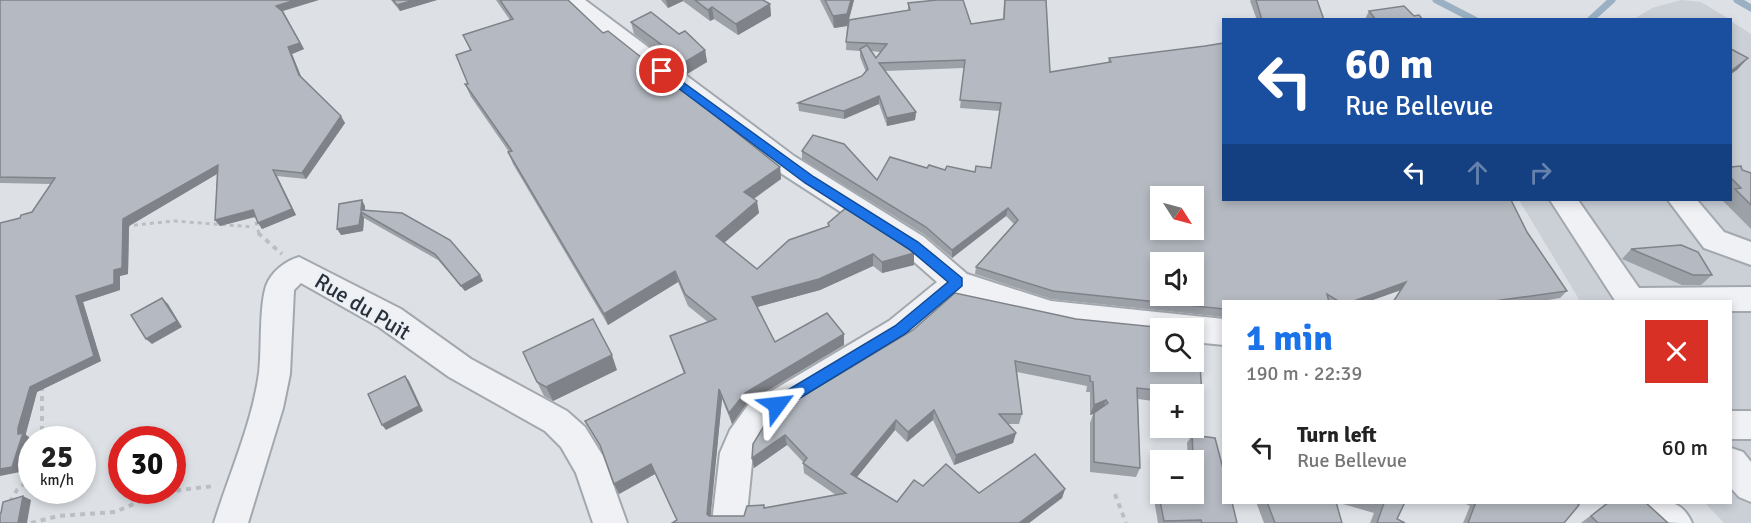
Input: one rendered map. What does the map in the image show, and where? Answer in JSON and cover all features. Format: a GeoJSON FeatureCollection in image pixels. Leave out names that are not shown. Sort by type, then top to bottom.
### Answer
{"type":"FeatureCollection","features":[{"type":"Feature","properties":{"kind":"street"},"geometry":{"type":"LineString","coordinates":[[571,0],[777,157],[914,245],[957,282],[1051,313],[1150,324]]}},
{"type":"Feature","properties":{"kind":"street"},"geometry":{"type":"LineString","coordinates":[[1565,201],[1631,300]]}},
{"type":"Feature","properties":{"kind":"street"},"geometry":{"type":"LineString","coordinates":[[1683,201],[1714,240],[1751,254]]}},
{"type":"Feature","properties":{"kind":"street","name":"Rue du Puit"},"geometry":{"type":"LineString","coordinates":[[231,523],[245,482],[274,374],[280,287],[299,268],[390,318],[460,368],[556,420],[573,437],[591,467],[610,523]]}},
{"type":"Feature","properties":{"kind":"street"},"geometry":{"type":"LineString","coordinates":[[729,523],[735,455],[744,431],[759,415],[900,330],[957,282]]}},
{"type":"Feature","properties":{"kind":"street"},"geometry":{"type":"LineString","coordinates":[[1692,300],[1751,299]]}},
{"type":"Feature","properties":{"kind":"street"},"geometry":{"type":"LineString","coordinates":[[1204,330],[1222,332]]}},
{"type":"Feature","properties":{"kind":"street"},"geometry":{"type":"LineString","coordinates":[[1732,425],[1751,425]]}},
{"type":"Feature","properties":{"kind":"street"},"geometry":{"type":"LineString","coordinates":[[1732,465],[1751,486]]}},
{"type":"Feature","properties":{"kind":"street"},"geometry":{"type":"LineString","coordinates":[[1651,504],[1675,523]]}},
{"type":"Feature","properties":{"kind":"path"},"geometry":{"type":"LineString","coordinates":[[253,205],[254,227],[260,238],[299,268]]}},
{"type":"Feature","properties":{"kind":"path"},"geometry":{"type":"LineString","coordinates":[[116,228],[143,221],[176,220],[220,227],[254,227]]}},
{"type":"Feature","properties":{"kind":"path"},"geometry":{"type":"LineString","coordinates":[[38,375],[41,384],[42,426]]}},
{"type":"Feature","properties":{"kind":"path"},"geometry":{"type":"LineString","coordinates":[[31,523],[58,516],[115,512],[145,499],[180,490],[245,482]]}},
{"type":"Feature","properties":{"kind":"path"},"geometry":{"type":"LineString","coordinates":[[7,507],[18,489]]}},
{"type":"Feature","properties":{"kind":"path"},"geometry":{"type":"LineString","coordinates":[[1115,494],[1126,523]]}},
{"type":"Feature","properties":{"kind":"shaded area"},"geometry":{"type":"Polygon","coordinates":[[[1681,0],[1701,2],[1727,18],[1636,18],[1652,8],[1681,0]]]}},
{"type":"Feature","properties":{"kind":"shaded area"},"geometry":{"type":"Polygon","coordinates":[[[1732,22],[1751,34],[1751,523],[1724,523],[1706,504],[1732,504],[1732,300],[1579,300],[1520,201],[1732,201],[1732,22]]]}},
{"type":"Feature","properties":{"kind":"building"},"geometry":{"type":"Polygon","coordinates":[[[0,0],[295,0],[276,6],[282,11],[300,43],[288,47],[299,75],[341,116],[302,173],[273,170],[292,209],[258,223],[253,210],[215,220],[218,165],[123,219],[122,268],[114,270],[114,284],[76,296],[94,356],[30,387],[18,426],[18,448],[12,467],[0,469],[0,223],[32,212],[55,178],[0,177],[0,0]]]}},
{"type":"Feature","properties":{"kind":"building"},"geometry":{"type":"Polygon","coordinates":[[[393,0],[414,0],[397,5],[393,0]]]}},
{"type":"Feature","properties":{"kind":"building"},"geometry":{"type":"Polygon","coordinates":[[[500,0],[568,0],[603,33],[608,31],[780,167],[744,192],[757,201],[716,236],[757,269],[789,240],[829,226],[828,223],[847,207],[914,253],[882,262],[873,254],[819,279],[752,297],[775,342],[827,313],[844,334],[745,393],[729,413],[719,389],[707,514],[709,516],[744,516],[747,506],[764,505],[764,508],[846,493],[803,463],[807,458],[785,435],[752,458],[753,444],[770,416],[913,330],[955,293],[1076,319],[1150,326],[1150,372],[1200,372],[1201,384],[1150,384],[1150,389],[1137,388],[1140,468],[1094,462],[1094,413],[1108,403],[1106,400],[1094,405],[1093,382],[1090,381],[1090,376],[1015,361],[1022,414],[999,414],[1016,433],[956,455],[934,410],[908,432],[896,420],[851,474],[897,502],[914,480],[923,486],[946,464],[979,493],[1035,454],[1065,489],[1019,523],[672,523],[677,520],[651,464],[614,484],[600,445],[585,421],[685,373],[670,336],[716,319],[685,294],[675,271],[604,314],[508,152],[512,151],[465,84],[468,84],[456,55],[471,50],[463,35],[513,19],[500,0]]]}},
{"type":"Feature","properties":{"kind":"building"},"geometry":{"type":"Polygon","coordinates":[[[695,0],[763,0],[770,4],[736,24],[712,7],[708,10],[695,0]]]}},
{"type":"Feature","properties":{"kind":"building"},"geometry":{"type":"Polygon","coordinates":[[[825,0],[851,0],[847,14],[833,16],[825,0]]]}},
{"type":"Feature","properties":{"kind":"building"},"geometry":{"type":"Polygon","coordinates":[[[963,0],[971,24],[1004,19],[1005,0],[1046,0],[1050,72],[1111,62],[1109,58],[1222,43],[1222,201],[1512,201],[1527,232],[1567,291],[1501,300],[1394,300],[1406,282],[1356,300],[1337,300],[1327,294],[1328,300],[1222,300],[1222,309],[1196,306],[1204,306],[1204,252],[1150,252],[1150,301],[1053,291],[976,267],[1018,220],[1008,208],[952,250],[926,227],[802,151],[813,135],[844,144],[877,180],[890,157],[927,168],[929,165],[945,170],[947,166],[975,172],[976,166],[991,168],[1001,103],[960,100],[965,60],[879,63],[916,112],[887,118],[879,96],[844,111],[798,103],[862,76],[868,69],[860,49],[867,45],[876,58],[887,44],[846,42],[849,20],[910,10],[908,3],[963,0]]]}},
{"type":"Feature","properties":{"kind":"building"},"geometry":{"type":"Polygon","coordinates":[[[1256,0],[1317,0],[1323,18],[1261,18],[1256,0]]]}},
{"type":"Feature","properties":{"kind":"building"},"geometry":{"type":"Polygon","coordinates":[[[1404,6],[1414,16],[1419,15],[1421,18],[1374,18],[1369,11],[1404,6]]]}},
{"type":"Feature","properties":{"kind":"building"},"geometry":{"type":"Polygon","coordinates":[[[651,12],[679,34],[685,31],[705,50],[685,62],[631,22],[651,12]]]}},
{"type":"Feature","properties":{"kind":"building"},"geometry":{"type":"Polygon","coordinates":[[[1732,50],[1748,58],[1732,70],[1732,50]]]}},
{"type":"Feature","properties":{"kind":"building"},"geometry":{"type":"Polygon","coordinates":[[[1741,166],[1742,170],[1751,173],[1751,205],[1735,189],[1741,188],[1732,179],[1732,167],[1741,166]]]}},
{"type":"Feature","properties":{"kind":"building"},"geometry":{"type":"Polygon","coordinates":[[[362,200],[361,210],[402,213],[450,240],[480,275],[461,286],[435,254],[361,212],[359,225],[337,229],[339,204],[362,200]]]}},
{"type":"Feature","properties":{"kind":"building"},"geometry":{"type":"Polygon","coordinates":[[[1681,245],[1698,252],[1712,275],[1693,275],[1631,249],[1681,245]]]}},
{"type":"Feature","properties":{"kind":"building"},"geometry":{"type":"Polygon","coordinates":[[[162,298],[177,321],[146,339],[131,315],[162,298]]]}},
{"type":"Feature","properties":{"kind":"building"},"geometry":{"type":"Polygon","coordinates":[[[593,319],[612,355],[546,387],[537,382],[523,352],[593,319]]]}},
{"type":"Feature","properties":{"kind":"building"},"geometry":{"type":"Polygon","coordinates":[[[405,376],[419,406],[382,425],[368,394],[405,376]]]}},
{"type":"Feature","properties":{"kind":"building"},"geometry":{"type":"Polygon","coordinates":[[[1192,438],[1215,438],[1222,464],[1222,504],[1232,504],[1237,523],[1202,523],[1201,520],[1164,521],[1161,504],[1204,504],[1204,450],[1193,450],[1192,438]]]}},
{"type":"Feature","properties":{"kind":"building"},"geometry":{"type":"Polygon","coordinates":[[[18,498],[18,504],[22,504],[18,523],[0,523],[3,502],[18,498]]]}},
{"type":"Feature","properties":{"kind":"building"},"geometry":{"type":"Polygon","coordinates":[[[1268,504],[1337,504],[1342,523],[1275,523],[1268,504]]]}},
{"type":"Feature","properties":{"kind":"building"},"geometry":{"type":"Polygon","coordinates":[[[1384,504],[1404,504],[1397,519],[1405,523],[1377,523],[1384,504]]]}},
{"type":"Feature","properties":{"kind":"building"},"geometry":{"type":"Polygon","coordinates":[[[1475,504],[1579,505],[1564,523],[1468,523],[1475,504]]]}},
{"type":"Feature","properties":{"kind":"building"},"geometry":{"type":"Polygon","coordinates":[[[1606,504],[1647,504],[1668,523],[1598,523],[1591,516],[1606,504]]]}},
{"type":"Feature","properties":{"kind":"waterway"},"geometry":{"type":"LineString","coordinates":[[1436,0],[1471,18]]}},
{"type":"Feature","properties":{"kind":"waterway"},"geometry":{"type":"LineString","coordinates":[[1592,18],[1612,0]]}},
{"type":"Feature","properties":{"kind":"waterway"},"geometry":{"type":"LineString","coordinates":[[1737,0],[1751,8]]}},
{"type":"Feature","properties":{"kind":"route"},"geometry":{"type":"LineString","coordinates":[[662,71],[809,180],[914,245],[957,282],[932,306],[900,330],[777,405]]}}]}
